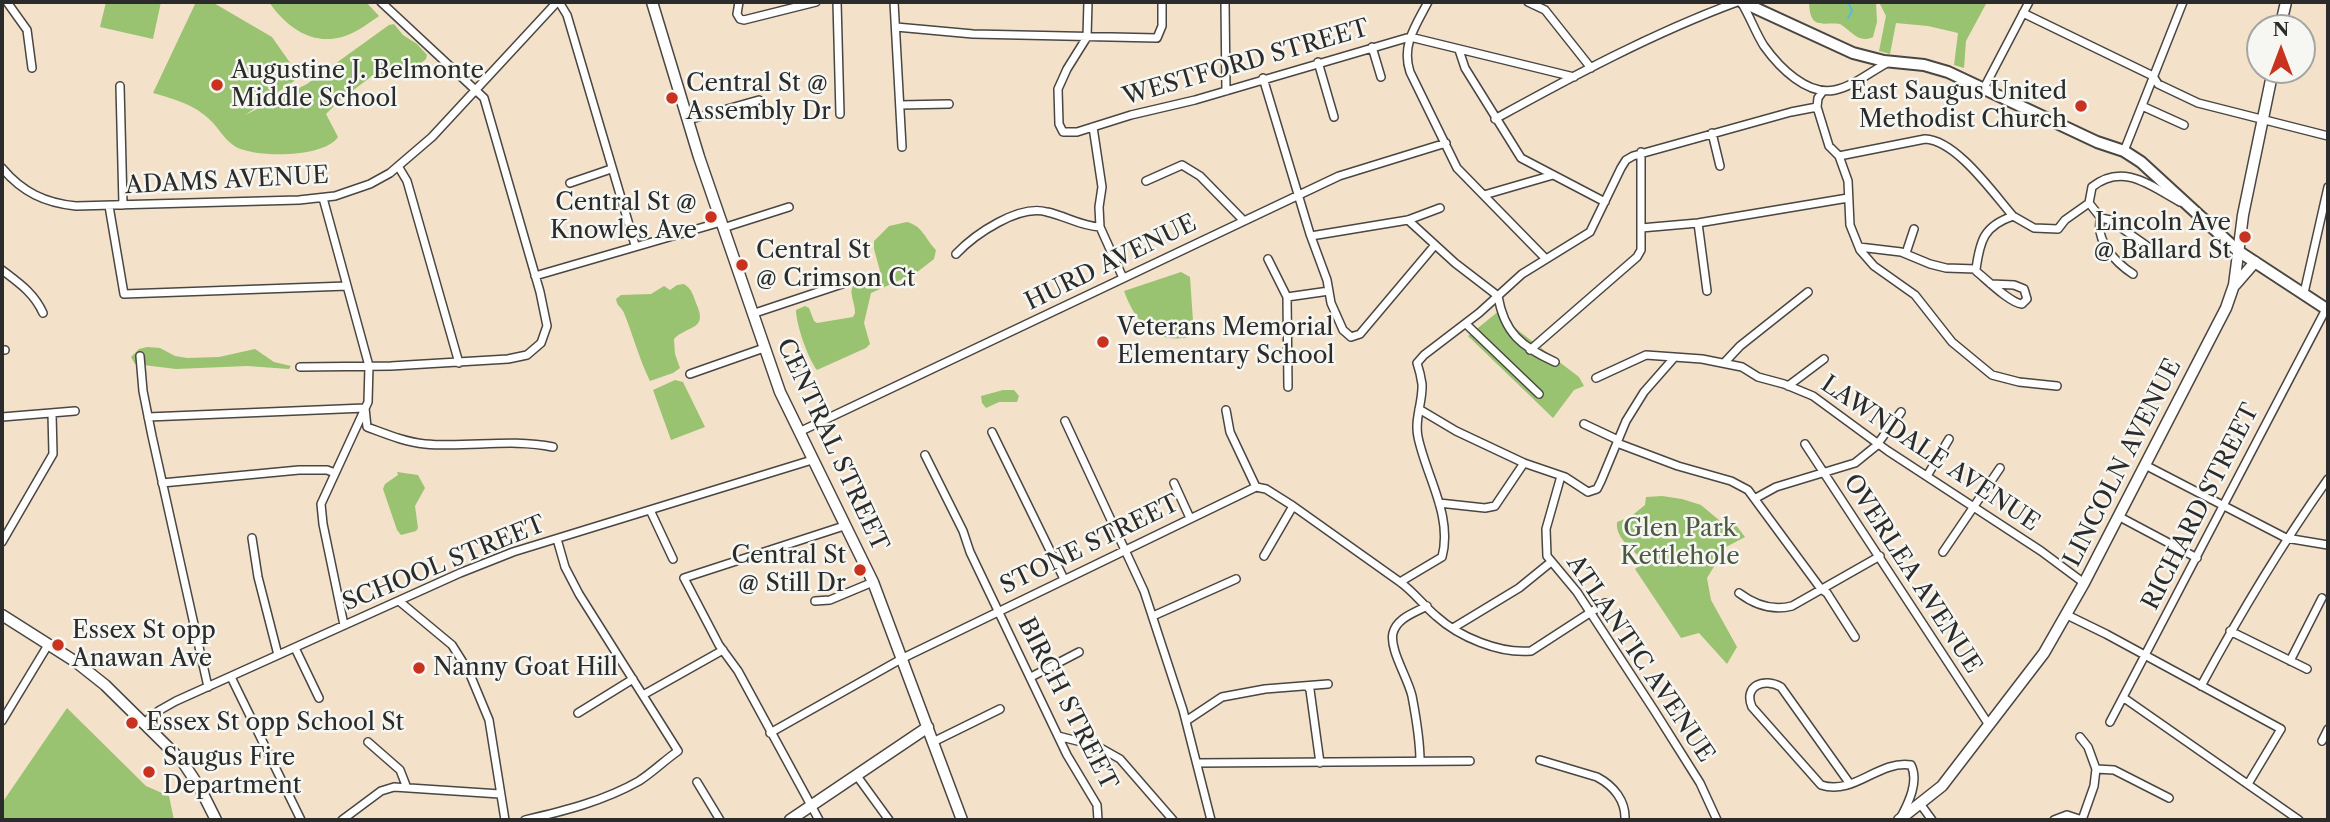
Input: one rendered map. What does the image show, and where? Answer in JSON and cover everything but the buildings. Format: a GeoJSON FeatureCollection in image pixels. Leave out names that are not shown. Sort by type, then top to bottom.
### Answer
{"type":"FeatureCollection","features":[{"type":"Feature","properties":{"kind":"main road","name":"CENTRAL STREET"},"geometry":{"type":"LineString","coordinates":[[652,2],[722,225],[780,392],[873,582],[962,820]]}},
{"type":"Feature","properties":{"kind":"main road"},"geometry":{"type":"LineString","coordinates":[[1740,2],[1853,53],[1924,65],[1984,88],[2098,142],[2124,151],[2141,162],[2238,251],[2327,310]]}},
{"type":"Feature","properties":{"kind":"main road","name":"LINCOLN AVENUE"},"geometry":{"type":"LineString","coordinates":[[1899,820],[1942,786],[2044,653],[2084,583],[2226,309],[2234,285],[2270,84]]}},
{"type":"Feature","properties":{"kind":"main road"},"geometry":{"type":"LineString","coordinates":[[2234,285],[2255,262]]}},
{"type":"Feature","properties":{"kind":"main road"},"geometry":{"type":"LineString","coordinates":[[2,615],[97,679],[144,723],[185,765],[216,820]]}},
{"type":"Feature","properties":{"kind":"main road"},"geometry":{"type":"LineString","coordinates":[[790,820],[928,727]]}},
{"type":"Feature","properties":{"kind":"street"},"geometry":{"type":"LineString","coordinates":[[7,2],[28,34],[32,68]]}},
{"type":"Feature","properties":{"kind":"street"},"geometry":{"type":"LineString","coordinates":[[300,367],[459,363],[527,355],[541,343],[547,326],[484,98],[381,2]]}},
{"type":"Feature","properties":{"kind":"street"},"geometry":{"type":"LineString","coordinates":[[558,2],[567,15],[635,246]]}},
{"type":"Feature","properties":{"kind":"street","name":"ADAMS AVENUE"},"geometry":{"type":"LineString","coordinates":[[2,168],[19,186],[45,201],[76,206],[323,198],[370,184],[398,166],[432,137],[558,2]]}},
{"type":"Feature","properties":{"kind":"street"},"geometry":{"type":"LineString","coordinates":[[738,2],[737,14],[744,20],[816,2]]}},
{"type":"Feature","properties":{"kind":"street"},"geometry":{"type":"LineString","coordinates":[[837,2],[840,114]]}},
{"type":"Feature","properties":{"kind":"street"},"geometry":{"type":"LineString","coordinates":[[894,2],[902,147]]}},
{"type":"Feature","properties":{"kind":"street"},"geometry":{"type":"LineString","coordinates":[[1087,37],[1088,2]]}},
{"type":"Feature","properties":{"kind":"street"},"geometry":{"type":"LineString","coordinates":[[895,27],[962,33],[1157,38],[1162,26],[1162,2]]}},
{"type":"Feature","properties":{"kind":"street"},"geometry":{"type":"LineString","coordinates":[[1225,2],[1226,91]]}},
{"type":"Feature","properties":{"kind":"street"},"geometry":{"type":"LineString","coordinates":[[1429,2],[1410,37],[1407,49],[1408,65],[1457,168],[1545,258]]}},
{"type":"Feature","properties":{"kind":"street"},"geometry":{"type":"LineString","coordinates":[[1528,2],[1545,10],[1591,68]]}},
{"type":"Feature","properties":{"kind":"street"},"geometry":{"type":"LineString","coordinates":[[1495,119],[1698,16],[1740,2],[1755,31],[1774,58],[1793,76],[1814,89],[1823,91],[1844,87],[1890,61]]}},
{"type":"Feature","properties":{"kind":"street"},"geometry":{"type":"LineString","coordinates":[[1984,88],[2029,2]]}},
{"type":"Feature","properties":{"kind":"street"},"geometry":{"type":"LineString","coordinates":[[2124,151],[2183,2]]}},
{"type":"Feature","properties":{"kind":"street"},"geometry":{"type":"LineString","coordinates":[[2023,13],[2153,76],[2158,84],[2198,103],[2328,136]]}},
{"type":"Feature","properties":{"kind":"street","name":"WESTFORD STREET"},"geometry":{"type":"LineString","coordinates":[[1087,37],[1058,89],[1059,124],[1063,132],[1077,132],[1410,37]]}},
{"type":"Feature","properties":{"kind":"street"},"geometry":{"type":"LineString","coordinates":[[1410,37],[1574,77]]}},
{"type":"Feature","properties":{"kind":"street"},"geometry":{"type":"LineString","coordinates":[[1372,47],[1381,77]]}},
{"type":"Feature","properties":{"kind":"street"},"geometry":{"type":"LineString","coordinates":[[1459,50],[1465,68],[1521,158],[1605,202]]}},
{"type":"Feature","properties":{"kind":"street"},"geometry":{"type":"LineString","coordinates":[[1318,62],[1334,117]]}},
{"type":"Feature","properties":{"kind":"street"},"geometry":{"type":"LineString","coordinates":[[1263,78],[1331,303],[1343,330],[1350,336],[1360,334],[1435,246]]}},
{"type":"Feature","properties":{"kind":"street"},"geometry":{"type":"LineString","coordinates":[[120,86],[123,205]]}},
{"type":"Feature","properties":{"kind":"street"},"geometry":{"type":"LineString","coordinates":[[1823,91],[1818,98],[1817,107],[1829,146],[1839,156],[1848,181],[1850,225],[1859,247],[1874,266],[1915,295],[1952,342],[1992,375],[2019,382],[2057,386]]}},
{"type":"Feature","properties":{"kind":"street"},"geometry":{"type":"LineString","coordinates":[[688,120],[759,100]]}},
{"type":"Feature","properties":{"kind":"street"},"geometry":{"type":"LineString","coordinates":[[900,105],[949,104]]}},
{"type":"Feature","properties":{"kind":"street"},"geometry":{"type":"LineString","coordinates":[[2142,106],[2184,125]]}},
{"type":"Feature","properties":{"kind":"street"},"geometry":{"type":"LineString","coordinates":[[1400,582],[1442,557],[1444,549],[1439,503],[1417,435],[1422,383],[1417,363],[1424,355],[1466,324],[1522,274],[1590,232],[1626,160],[1641,152],[1817,107]]}},
{"type":"Feature","properties":{"kind":"street"},"geometry":{"type":"LineString","coordinates":[[1093,127],[1102,187],[1100,227],[1124,278]]}},
{"type":"Feature","properties":{"kind":"street"},"geometry":{"type":"LineString","coordinates":[[1712,133],[1720,166]]}},
{"type":"Feature","properties":{"kind":"street"},"geometry":{"type":"LineString","coordinates":[[1839,156],[1934,139],[1956,153],[2013,216],[2034,228],[2058,229],[2065,220],[2089,203],[2092,187],[2110,176],[2135,178],[2193,209]]}},
{"type":"Feature","properties":{"kind":"street","name":"HURD AVENUE"},"geometry":{"type":"LineString","coordinates":[[799,432],[1339,176],[1446,143]]}},
{"type":"Feature","properties":{"kind":"street"},"geometry":{"type":"LineString","coordinates":[[1530,350],[1637,257],[1641,250],[1641,152]]}},
{"type":"Feature","properties":{"kind":"street"},"geometry":{"type":"LineString","coordinates":[[1146,181],[1182,165],[1200,176],[1244,221]]}},
{"type":"Feature","properties":{"kind":"street"},"geometry":{"type":"LineString","coordinates":[[398,166],[407,181],[459,363]]}},
{"type":"Feature","properties":{"kind":"street"},"geometry":{"type":"LineString","coordinates":[[570,183],[611,169]]}},
{"type":"Feature","properties":{"kind":"street"},"geometry":{"type":"LineString","coordinates":[[1484,195],[1553,174]]}},
{"type":"Feature","properties":{"kind":"street"},"geometry":{"type":"LineString","coordinates":[[2304,293],[2328,187]]}},
{"type":"Feature","properties":{"kind":"street"},"geometry":{"type":"LineString","coordinates":[[323,198],[365,343],[369,366],[368,401],[321,504],[345,625]]}},
{"type":"Feature","properties":{"kind":"street"},"geometry":{"type":"LineString","coordinates":[[1641,228],[1698,223],[1848,198]]}},
{"type":"Feature","properties":{"kind":"street"},"geometry":{"type":"LineString","coordinates":[[2089,203],[2101,218],[2110,220],[2160,255]]}},
{"type":"Feature","properties":{"kind":"street"},"geometry":{"type":"LineString","coordinates":[[110,206],[124,294],[347,286]]}},
{"type":"Feature","properties":{"kind":"street"},"geometry":{"type":"LineString","coordinates":[[535,276],[635,246],[789,207]]}},
{"type":"Feature","properties":{"kind":"street"},"geometry":{"type":"LineString","coordinates":[[1311,236],[1408,220],[1440,208]]}},
{"type":"Feature","properties":{"kind":"street"},"geometry":{"type":"LineString","coordinates":[[956,254],[970,239],[1011,217],[1032,210],[1048,212],[1081,225],[1100,227]]}},
{"type":"Feature","properties":{"kind":"street"},"geometry":{"type":"LineString","coordinates":[[1992,284],[2014,285],[2024,289],[2027,299],[2022,304],[2017,304],[1992,284],[1976,271],[1983,235],[2002,220],[2013,216]]}},
{"type":"Feature","properties":{"kind":"street"},"geometry":{"type":"LineString","coordinates":[[2101,218],[2099,222],[2104,244],[2133,274]]}},
{"type":"Feature","properties":{"kind":"street"},"geometry":{"type":"LineString","coordinates":[[1408,220],[1435,246],[1498,296],[1502,316],[1516,339],[1530,350],[1555,362]]}},
{"type":"Feature","properties":{"kind":"street"},"geometry":{"type":"LineString","coordinates":[[1698,223],[1707,291]]}},
{"type":"Feature","properties":{"kind":"street"},"geometry":{"type":"LineString","coordinates":[[1906,253],[1914,229]]}},
{"type":"Feature","properties":{"kind":"street"},"geometry":{"type":"LineString","coordinates":[[1859,247],[1906,253],[1946,268],[1976,269]]}},
{"type":"Feature","properties":{"kind":"street"},"geometry":{"type":"LineString","coordinates":[[1268,259],[1287,297],[1288,387]]}},
{"type":"Feature","properties":{"kind":"street"},"geometry":{"type":"LineString","coordinates":[[2,270],[37,299],[43,313]]}},
{"type":"Feature","properties":{"kind":"street"},"geometry":{"type":"LineString","coordinates":[[752,314],[845,283]]}},
{"type":"Feature","properties":{"kind":"street"},"geometry":{"type":"LineString","coordinates":[[1287,297],[1329,291]]}},
{"type":"Feature","properties":{"kind":"street"},"geometry":{"type":"LineString","coordinates":[[1596,378],[1646,355],[1725,362],[1740,346],[1808,292]]}},
{"type":"Feature","properties":{"kind":"street","name":"RICHARD STREET"},"geometry":{"type":"LineString","coordinates":[[2110,722],[2327,310]]}},
{"type":"Feature","properties":{"kind":"street"},"geometry":{"type":"LineString","coordinates":[[1466,324],[1539,394]]}},
{"type":"Feature","properties":{"kind":"street"},"geometry":{"type":"LineString","coordinates":[[690,374],[764,348]]}},
{"type":"Feature","properties":{"kind":"street"},"geometry":{"type":"LineString","coordinates":[[140,356],[142,391],[208,687]]}},
{"type":"Feature","properties":{"kind":"street"},"geometry":{"type":"LineString","coordinates":[[1419,409],[1456,431],[1524,463],[1561,476],[1588,492],[1597,489],[1617,442],[1644,392],[1673,359]]}},
{"type":"Feature","properties":{"kind":"street"},"geometry":{"type":"LineString","coordinates":[[1788,386],[1824,359]]}},
{"type":"Feature","properties":{"kind":"street","name":"LAWNDALE AVENUE"},"geometry":{"type":"LineString","coordinates":[[1725,362],[1813,396],[1877,443],[2084,583]]}},
{"type":"Feature","properties":{"kind":"street"},"geometry":{"type":"LineString","coordinates":[[148,417],[365,408]]}},
{"type":"Feature","properties":{"kind":"street"},"geometry":{"type":"LineString","coordinates":[[365,408],[367,427],[399,439],[426,444],[521,443],[553,447]]}},
{"type":"Feature","properties":{"kind":"street"},"geometry":{"type":"LineString","coordinates":[[1226,410],[1230,432],[1256,487],[1266,488],[1400,582],[1436,617],[1453,628],[1497,647],[1531,651],[1605,603]]}},
{"type":"Feature","properties":{"kind":"street"},"geometry":{"type":"LineString","coordinates":[[2,417],[75,411]]}},
{"type":"Feature","properties":{"kind":"street"},"geometry":{"type":"LineString","coordinates":[[1756,498],[1776,487],[1855,463],[1877,443],[1901,412]]}},
{"type":"Feature","properties":{"kind":"street"},"geometry":{"type":"LineString","coordinates":[[2,542],[53,454],[52,413]]}},
{"type":"Feature","properties":{"kind":"street"},"geometry":{"type":"LineString","coordinates":[[1065,421],[1153,616],[1186,721],[1211,820]]}},
{"type":"Feature","properties":{"kind":"street"},"geometry":{"type":"LineString","coordinates":[[1584,424],[1617,442],[1678,466],[1743,486],[1756,498],[1821,589],[1827,593],[1856,637]]}},
{"type":"Feature","properties":{"kind":"street"},"geometry":{"type":"LineString","coordinates":[[992,432],[1064,579]]}},
{"type":"Feature","properties":{"kind":"street"},"geometry":{"type":"LineString","coordinates":[[1927,476],[1949,439]]}},
{"type":"Feature","properties":{"kind":"street","name":"OVERLEA AVENUE"},"geometry":{"type":"LineString","coordinates":[[1805,444],[1989,725]]}},
{"type":"Feature","properties":{"kind":"street","name":"BIRCH STREET"},"geometry":{"type":"LineString","coordinates":[[925,455],[1058,736],[1097,806],[1098,820]]}},
{"type":"Feature","properties":{"kind":"street","name":"SCHOOL STREET"},"geometry":{"type":"LineString","coordinates":[[144,723],[166,706],[460,573],[513,552],[812,460]]}},
{"type":"Feature","properties":{"kind":"street"},"geometry":{"type":"LineString","coordinates":[[1439,503],[1487,508],[1495,506],[1524,463]]}},
{"type":"Feature","properties":{"kind":"street"},"geometry":{"type":"LineString","coordinates":[[2145,465],[2286,538],[2328,545]]}},
{"type":"Feature","properties":{"kind":"street"},"geometry":{"type":"LineString","coordinates":[[1943,552],[2000,468]]}},
{"type":"Feature","properties":{"kind":"street"},"geometry":{"type":"LineString","coordinates":[[162,483],[299,470],[327,470],[335,473]]}},
{"type":"Feature","properties":{"kind":"street","name":"ATLANTIC AVENUE"},"geometry":{"type":"LineString","coordinates":[[1561,476],[1546,529],[1547,556],[1590,612],[1700,783],[1717,820]]}},
{"type":"Feature","properties":{"kind":"street"},"geometry":{"type":"LineString","coordinates":[[2201,686],[2230,631],[2286,538],[2328,479]]}},
{"type":"Feature","properties":{"kind":"street"},"geometry":{"type":"LineString","coordinates":[[1174,483],[1191,518]]}},
{"type":"Feature","properties":{"kind":"street","name":"STONE STREET"},"geometry":{"type":"LineString","coordinates":[[771,733],[902,658],[1256,487]]}},
{"type":"Feature","properties":{"kind":"street"},"geometry":{"type":"LineString","coordinates":[[1264,556],[1293,506]]}},
{"type":"Feature","properties":{"kind":"street"},"geometry":{"type":"LineString","coordinates":[[650,510],[673,559]]}},
{"type":"Feature","properties":{"kind":"street"},"geometry":{"type":"LineString","coordinates":[[2118,516],[2197,558]]}},
{"type":"Feature","properties":{"kind":"street"},"geometry":{"type":"LineString","coordinates":[[819,820],[684,578],[844,526]]}},
{"type":"Feature","properties":{"kind":"street"},"geometry":{"type":"LineString","coordinates":[[251,538],[278,655]]}},
{"type":"Feature","properties":{"kind":"street"},"geometry":{"type":"LineString","coordinates":[[525,820],[583,806],[639,780],[678,751],[579,594],[565,567],[556,539]]}},
{"type":"Feature","properties":{"kind":"street"},"geometry":{"type":"LineString","coordinates":[[1739,593],[1747,599],[1778,610],[1792,606],[1880,556]]}},
{"type":"Feature","properties":{"kind":"street"},"geometry":{"type":"LineString","coordinates":[[1453,628],[1519,588],[1551,562]]}},
{"type":"Feature","properties":{"kind":"street"},"geometry":{"type":"LineString","coordinates":[[1153,616],[1236,579]]}},
{"type":"Feature","properties":{"kind":"street"},"geometry":{"type":"LineString","coordinates":[[815,601],[830,600],[873,582]]}},
{"type":"Feature","properties":{"kind":"street"},"geometry":{"type":"LineString","coordinates":[[2290,661],[2322,598]]}},
{"type":"Feature","properties":{"kind":"street"},"geometry":{"type":"LineString","coordinates":[[399,601],[452,645],[469,673],[489,720],[505,820]]}},
{"type":"Feature","properties":{"kind":"street"},"geometry":{"type":"LineString","coordinates":[[1420,761],[1420,741],[1412,695],[1393,645],[1393,635],[1403,618],[1427,606]]}},
{"type":"Feature","properties":{"kind":"street"},"geometry":{"type":"LineString","coordinates":[[2067,615],[2281,729],[2248,784]]}},
{"type":"Feature","properties":{"kind":"street"},"geometry":{"type":"LineString","coordinates":[[2230,631],[2307,669]]}},
{"type":"Feature","properties":{"kind":"street"},"geometry":{"type":"LineString","coordinates":[[2,721],[48,645]]}},
{"type":"Feature","properties":{"kind":"street"},"geometry":{"type":"LineString","coordinates":[[295,648],[319,698]]}},
{"type":"Feature","properties":{"kind":"street"},"geometry":{"type":"LineString","coordinates":[[643,695],[723,650]]}},
{"type":"Feature","properties":{"kind":"street"},"geometry":{"type":"LineString","coordinates":[[1031,677],[1079,652]]}},
{"type":"Feature","properties":{"kind":"street"},"geometry":{"type":"LineString","coordinates":[[231,677],[301,820]]}},
{"type":"Feature","properties":{"kind":"street"},"geometry":{"type":"LineString","coordinates":[[578,713],[633,678]]}},
{"type":"Feature","properties":{"kind":"street"},"geometry":{"type":"LineString","coordinates":[[1850,784],[1780,687],[1773,682],[1753,686],[1749,700],[1752,707],[1821,785],[1838,788],[1850,784],[1891,766],[1911,765],[1914,770],[1913,783],[1906,808],[1899,820]]}},
{"type":"Feature","properties":{"kind":"street"},"geometry":{"type":"LineString","coordinates":[[1186,721],[1222,697],[1265,689],[1328,684]]}},
{"type":"Feature","properties":{"kind":"street"},"geometry":{"type":"LineString","coordinates":[[1308,687],[1320,763]]}},
{"type":"Feature","properties":{"kind":"street"},"geometry":{"type":"LineString","coordinates":[[2124,698],[2299,820]]}},
{"type":"Feature","properties":{"kind":"street"},"geometry":{"type":"LineString","coordinates":[[933,742],[1000,709]]}},
{"type":"Feature","properties":{"kind":"street"},"geometry":{"type":"LineString","coordinates":[[2322,741],[2328,729]]}},
{"type":"Feature","properties":{"kind":"street"},"geometry":{"type":"LineString","coordinates":[[1058,736],[1097,746],[1120,760],[1173,820]]}},
{"type":"Feature","properties":{"kind":"street"},"geometry":{"type":"LineString","coordinates":[[2054,820],[2067,815],[2082,820],[2094,786],[2096,769],[2088,747],[2080,737]]}},
{"type":"Feature","properties":{"kind":"street"},"geometry":{"type":"LineString","coordinates":[[368,743],[400,770],[407,788]]}},
{"type":"Feature","properties":{"kind":"street"},"geometry":{"type":"LineString","coordinates":[[1540,760],[1597,777],[1612,786],[1624,805],[1625,820]]}},
{"type":"Feature","properties":{"kind":"street"},"geometry":{"type":"LineString","coordinates":[[1197,763],[1470,761]]}},
{"type":"Feature","properties":{"kind":"street"},"geometry":{"type":"LineString","coordinates":[[2096,769],[2114,770],[2169,797]]}},
{"type":"Feature","properties":{"kind":"street"},"geometry":{"type":"LineString","coordinates":[[857,776],[889,820]]}},
{"type":"Feature","properties":{"kind":"street"},"geometry":{"type":"LineString","coordinates":[[697,782],[720,820]]}},
{"type":"Feature","properties":{"kind":"street"},"geometry":{"type":"LineString","coordinates":[[342,820],[380,791],[394,787],[499,794]]}},
{"type":"Feature","properties":{"kind":"street"},"geometry":{"type":"LineString","coordinates":[[1921,805],[1932,820]]}},
{"type":"Feature","properties":{"kind":"green space"},"geometry":{"type":"Polygon","coordinates":[[[106,2],[161,2],[153,39],[100,27],[106,2]]]}},
{"type":"Feature","properties":{"kind":"green space"},"geometry":{"type":"Polygon","coordinates":[[[196,2],[212,2],[272,37],[300,77],[245,115],[307,84],[389,25],[394,24],[427,55],[418,65],[387,78],[378,73],[372,76],[339,101],[326,114],[338,137],[330,144],[319,149],[290,154],[246,151],[232,145],[214,124],[194,108],[153,93],[196,2]]]}},
{"type":"Feature","properties":{"kind":"green space"},"geometry":{"type":"Polygon","coordinates":[[[269,2],[366,2],[379,16],[349,34],[322,39],[311,37],[292,27],[269,2]]]}},
{"type":"Feature","properties":{"kind":"green space"},"geometry":{"type":"Polygon","coordinates":[[[1809,2],[1876,2],[1877,22],[1873,37],[1859,38],[1840,24],[1814,21],[1809,2]]]}},
{"type":"Feature","properties":{"kind":"green space"},"geometry":{"type":"Polygon","coordinates":[[[1879,2],[1987,2],[1966,41],[1964,68],[1954,65],[1958,33],[1928,26],[1896,23],[1890,54],[1879,51],[1886,16],[1879,2]]]}},
{"type":"Feature","properties":{"kind":"green space"},"geometry":{"type":"Polygon","coordinates":[[[907,222],[920,230],[936,250],[934,259],[916,273],[871,293],[864,323],[870,344],[817,370],[803,341],[796,310],[805,306],[809,308],[817,323],[853,317],[853,286],[861,279],[880,271],[874,241],[889,226],[907,222]]]}},
{"type":"Feature","properties":{"kind":"green space"},"geometry":{"type":"Polygon","coordinates":[[[1181,272],[1190,277],[1194,336],[1169,338],[1149,330],[1141,322],[1124,291],[1181,272]]]}},
{"type":"Feature","properties":{"kind":"green space"},"geometry":{"type":"Polygon","coordinates":[[[684,284],[693,295],[700,318],[695,326],[674,339],[680,368],[650,381],[616,299],[621,295],[651,294],[664,286],[670,290],[684,284]]]}},
{"type":"Feature","properties":{"kind":"green space"},"geometry":{"type":"Polygon","coordinates":[[[1505,306],[1511,325],[1579,377],[1584,386],[1574,390],[1553,418],[1468,336],[1505,306]]]}},
{"type":"Feature","properties":{"kind":"green space"},"geometry":{"type":"Polygon","coordinates":[[[160,348],[175,356],[187,358],[219,357],[255,349],[274,362],[291,366],[289,369],[247,366],[176,369],[135,364],[131,357],[139,349],[160,348]]]}},
{"type":"Feature","properties":{"kind":"green space"},"geometry":{"type":"Polygon","coordinates":[[[675,380],[683,382],[705,427],[671,440],[653,390],[675,380]]]}},
{"type":"Feature","properties":{"kind":"green space"},"geometry":{"type":"Polygon","coordinates":[[[1014,390],[1019,396],[1017,402],[999,402],[986,408],[981,396],[1014,390]]]}},
{"type":"Feature","properties":{"kind":"green space"},"geometry":{"type":"Polygon","coordinates":[[[397,472],[418,475],[425,488],[415,506],[418,528],[401,535],[383,489],[385,484],[398,475],[397,472]]]}},
{"type":"Feature","properties":{"kind":"green space","name":"Glen Park Kettlehole"},"geometry":{"type":"Polygon","coordinates":[[[1662,496],[1701,505],[1725,525],[1732,520],[1745,537],[1726,547],[1707,578],[1711,600],[1737,647],[1727,664],[1699,633],[1681,638],[1635,569],[1644,563],[1619,534],[1617,522],[1630,517],[1645,505],[1646,497],[1662,496]]]}},
{"type":"Feature","properties":{"kind":"green space"},"geometry":{"type":"Polygon","coordinates":[[[67,708],[146,786],[169,796],[174,820],[2,820],[2,803],[67,708]]]}},
{"type":"Feature","properties":{"kind":"waterway"},"geometry":{"type":"LineString","coordinates":[[1848,2],[1852,11],[1848,18]]}},
{"type":"Feature","properties":{"kind":"place","name":"Augustine J. Belmonte Middle School"},"geometry":{"type":"Point","coordinates":[217,85]}},
{"type":"Feature","properties":{"kind":"place","name":"Central St @ Assembly Dr"},"geometry":{"type":"Point","coordinates":[672,98]}},
{"type":"Feature","properties":{"kind":"place","name":"East Saugus United Methodist Church"},"geometry":{"type":"Point","coordinates":[2081,106]}},
{"type":"Feature","properties":{"kind":"place","name":"Central St @ Knowles Ave"},"geometry":{"type":"Point","coordinates":[711,217]}},
{"type":"Feature","properties":{"kind":"place","name":"Lincoln Ave @ Ballard St"},"geometry":{"type":"Point","coordinates":[2245,237]}},
{"type":"Feature","properties":{"kind":"place","name":"Central St @ Crimson Ct"},"geometry":{"type":"Point","coordinates":[742,265]}},
{"type":"Feature","properties":{"kind":"place","name":"Veterans Memorial Elementary School"},"geometry":{"type":"Point","coordinates":[1103,342]}},
{"type":"Feature","properties":{"kind":"place","name":"Central St @ Still Dr"},"geometry":{"type":"Point","coordinates":[860,570]}},
{"type":"Feature","properties":{"kind":"place","name":"Essex St opp Anawan Ave"},"geometry":{"type":"Point","coordinates":[58,645]}},
{"type":"Feature","properties":{"kind":"place","name":"Nanny Goat Hill"},"geometry":{"type":"Point","coordinates":[419,668]}},
{"type":"Feature","properties":{"kind":"place","name":"Essex St opp School St"},"geometry":{"type":"Point","coordinates":[132,723]}},
{"type":"Feature","properties":{"kind":"place","name":"Saugus Fire Department"},"geometry":{"type":"Point","coordinates":[149,772]}}]}
